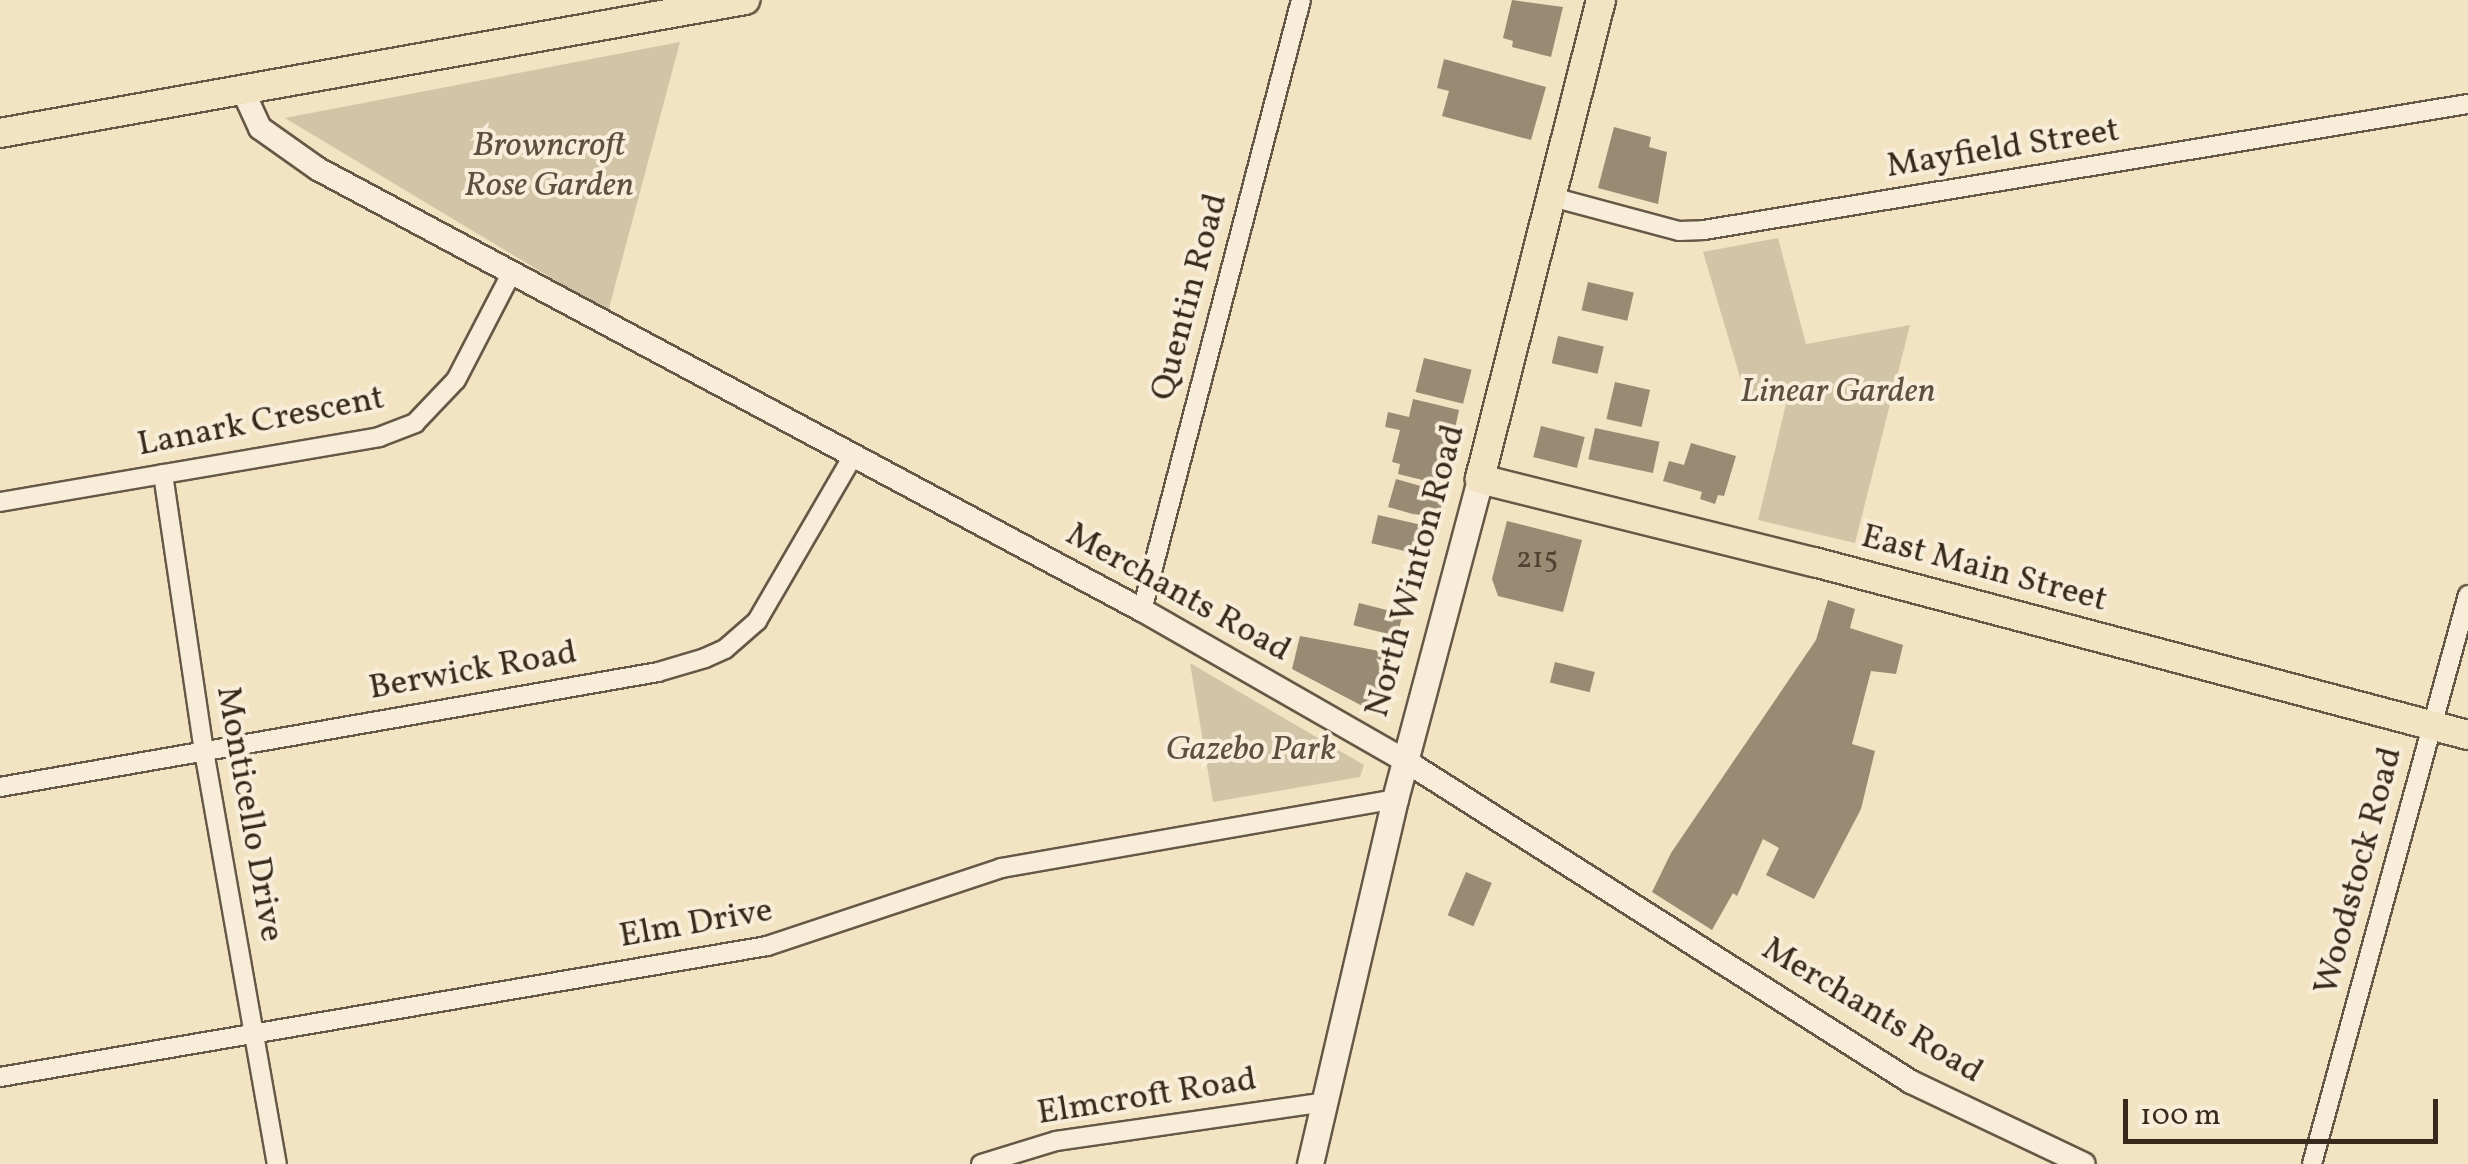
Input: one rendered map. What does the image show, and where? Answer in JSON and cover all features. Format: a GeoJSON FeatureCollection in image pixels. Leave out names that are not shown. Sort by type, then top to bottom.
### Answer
{"type":"FeatureCollection","features":[{"type":"Feature","properties":{"kind":"main road"},"geometry":{"type":"LineString","coordinates":[[0,133],[745,0]]}},
{"type":"Feature","properties":{"kind":"main road","name":"North Winton Road"},"geometry":{"type":"LineString","coordinates":[[1310,1164],[1394,799],[1602,0]]}},
{"type":"Feature","properties":{"kind":"main road","name":"East Main Street"},"geometry":{"type":"LineString","coordinates":[[1480,479],[1814,562],[2468,736]]}},
{"type":"Feature","properties":{"kind":"street","name":"Quentin Road"},"geometry":{"type":"LineString","coordinates":[[1142,610],[1301,0]]}},
{"type":"Feature","properties":{"kind":"street","name":"Merchants Road"},"geometry":{"type":"LineString","coordinates":[[242,90],[254,120],[281,146],[852,458],[1142,610],[1404,760],[1912,1082],[2084,1164]]}},
{"type":"Feature","properties":{"kind":"street","name":"Mayfield Street"},"geometry":{"type":"LineString","coordinates":[[1552,197],[1679,230],[1704,230],[2468,104]]}},
{"type":"Feature","properties":{"kind":"street","name":"Lanark Crescent"},"geometry":{"type":"LineString","coordinates":[[0,502],[379,437],[415,424],[445,397],[456,380],[511,274]]}},
{"type":"Feature","properties":{"kind":"street","name":"Berwick Road"},"geometry":{"type":"LineString","coordinates":[[0,787],[658,672],[705,658],[734,643],[758,622],[852,458]]}},
{"type":"Feature","properties":{"kind":"street","name":"Monticello Drive"},"geometry":{"type":"LineString","coordinates":[[163,474],[204,751],[277,1164]]}},
{"type":"Feature","properties":{"kind":"street","name":"Woodstock Road"},"geometry":{"type":"LineString","coordinates":[[2312,1164],[2468,595]]}},
{"type":"Feature","properties":{"kind":"street","name":"Elm Drive"},"geometry":{"type":"LineString","coordinates":[[0,1076],[767,946],[1000,868],[1394,799]]}},
{"type":"Feature","properties":{"kind":"street","name":"Elmcroft Road"},"geometry":{"type":"LineString","coordinates":[[980,1164],[1056,1141],[1325,1102]]}},
{"type":"Feature","properties":{"kind":"green space","name":"Browncroft Rose Garden"},"geometry":{"type":"Polygon","coordinates":[[[680,42],[608,312],[285,118],[680,42]]]}},
{"type":"Feature","properties":{"kind":"green space","name":"Linear Garden"},"geometry":{"type":"Polygon","coordinates":[[[1778,238],[1806,344],[1910,325],[1855,543],[1758,520],[1787,400],[1745,394],[1703,252],[1778,238]]]}},
{"type":"Feature","properties":{"kind":"green space","name":"Gazebo Park"},"geometry":{"type":"Polygon","coordinates":[[[1190,663],[1364,765],[1360,777],[1213,802],[1190,663]]]}},
{"type":"Feature","properties":{"kind":"building"},"geometry":{"type":"Polygon","coordinates":[[[1512,0],[1563,7],[1551,57],[1512,47],[1513,41],[1503,38],[1512,0]]]}},
{"type":"Feature","properties":{"kind":"building"},"geometry":{"type":"Polygon","coordinates":[[[1444,59],[1546,87],[1531,140],[1442,116],[1449,91],[1437,88],[1444,59]]]}},
{"type":"Feature","properties":{"kind":"building"},"geometry":{"type":"Polygon","coordinates":[[[1614,127],[1651,137],[1649,147],[1667,152],[1658,204],[1598,188],[1614,127]]]}},
{"type":"Feature","properties":{"kind":"building"},"geometry":{"type":"Polygon","coordinates":[[[1588,282],[1634,293],[1627,321],[1581,310],[1588,282]]]}},
{"type":"Feature","properties":{"kind":"building"},"geometry":{"type":"Polygon","coordinates":[[[1558,336],[1604,347],[1597,374],[1552,363],[1558,336]]]}},
{"type":"Feature","properties":{"kind":"building"},"geometry":{"type":"Polygon","coordinates":[[[1424,358],[1472,370],[1463,404],[1416,392],[1424,358]]]}},
{"type":"Feature","properties":{"kind":"building"},"geometry":{"type":"Polygon","coordinates":[[[1615,382],[1650,390],[1642,427],[1606,419],[1615,382]]]}},
{"type":"Feature","properties":{"kind":"building"},"geometry":{"type":"Polygon","coordinates":[[[1413,399],[1459,410],[1443,485],[1398,474],[1400,464],[1392,462],[1400,430],[1385,427],[1388,412],[1409,417],[1413,399]]]}},
{"type":"Feature","properties":{"kind":"building"},"geometry":{"type":"Polygon","coordinates":[[[1541,426],[1585,437],[1577,468],[1533,457],[1541,426]]]}},
{"type":"Feature","properties":{"kind":"building"},"geometry":{"type":"Polygon","coordinates":[[[1595,428],[1660,442],[1653,473],[1588,459],[1595,428]]]}},
{"type":"Feature","properties":{"kind":"building"},"geometry":{"type":"Polygon","coordinates":[[[1691,443],[1736,456],[1724,496],[1718,495],[1715,504],[1700,499],[1702,492],[1663,481],[1669,461],[1684,465],[1691,443]]]}},
{"type":"Feature","properties":{"kind":"building"},"geometry":{"type":"Polygon","coordinates":[[[1396,479],[1445,493],[1437,521],[1388,507],[1396,479]]]}},
{"type":"Feature","properties":{"kind":"building"},"geometry":{"type":"Polygon","coordinates":[[[1378,515],[1422,525],[1415,553],[1371,543],[1378,515]]]}},
{"type":"Feature","properties":{"kind":"building"},"geometry":{"type":"Polygon","coordinates":[[[1507,521],[1582,540],[1563,612],[1498,596],[1492,579],[1507,521]]]}},
{"type":"Feature","properties":{"kind":"building"},"geometry":{"type":"Polygon","coordinates":[[[1828,600],[1855,609],[1850,628],[1903,645],[1896,674],[1871,671],[1852,744],[1875,751],[1861,809],[1814,899],[1766,875],[1779,848],[1763,839],[1737,896],[1733,893],[1712,930],[1652,892],[1671,853],[1816,640],[1828,600]]]}},
{"type":"Feature","properties":{"kind":"building"},"geometry":{"type":"Polygon","coordinates":[[[1359,603],[1403,614],[1397,636],[1353,625],[1359,603]]]}},
{"type":"Feature","properties":{"kind":"building"},"geometry":{"type":"Polygon","coordinates":[[[1300,636],[1390,653],[1376,708],[1370,710],[1292,669],[1300,636]]]}},
{"type":"Feature","properties":{"kind":"building"},"geometry":{"type":"Polygon","coordinates":[[[1555,662],[1595,672],[1590,692],[1550,682],[1555,662]]]}},
{"type":"Feature","properties":{"kind":"building"},"geometry":{"type":"Polygon","coordinates":[[[1466,872],[1492,883],[1473,926],[1448,915],[1466,872]]]}}]}
